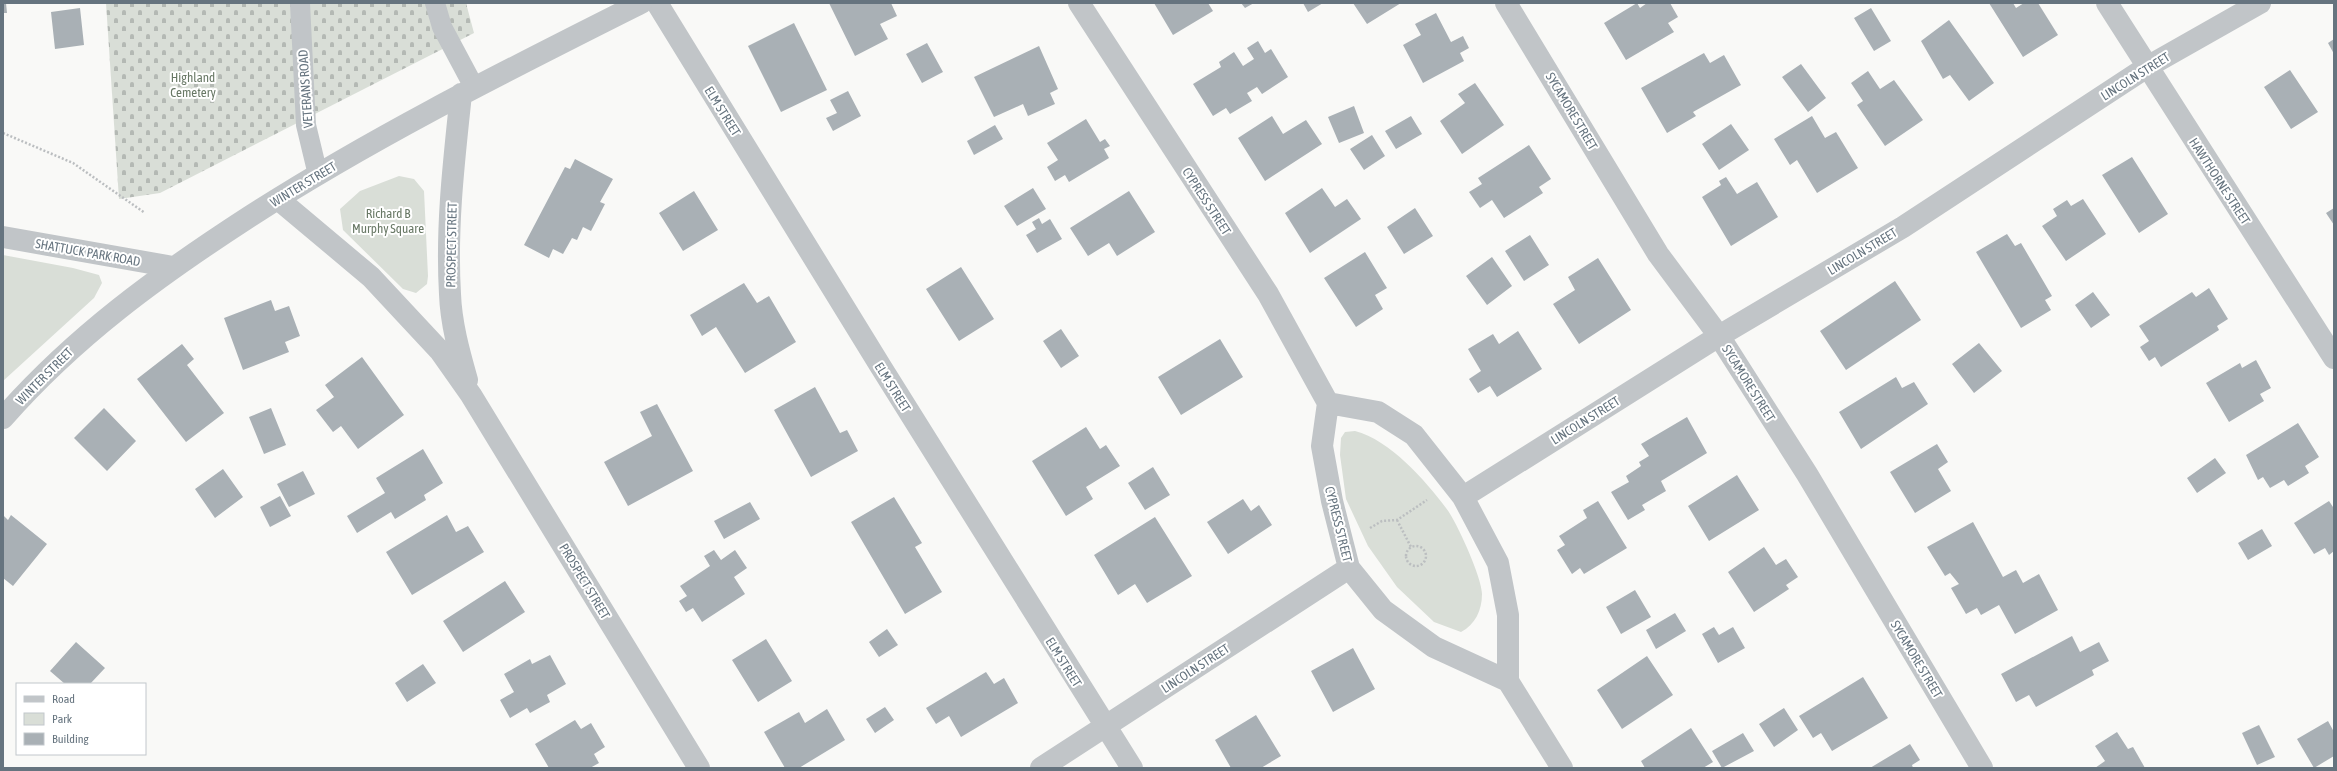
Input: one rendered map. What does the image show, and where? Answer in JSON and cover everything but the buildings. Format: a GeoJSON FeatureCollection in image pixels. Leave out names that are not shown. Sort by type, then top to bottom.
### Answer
{"type":"FeatureCollection","features":[{"type":"Feature","properties":{"kind":"street","name":"WINTER STREET"},"geometry":{"type":"LineString","coordinates":[[3,418],[68,351],[118,308],[173,267],[278,199],[390,132],[467,90],[641,3]]}},
{"type":"Feature","properties":{"kind":"street","name":"ELM STREET"},"geometry":{"type":"LineString","coordinates":[[657,3],[1104,727],[1132,768]]}},
{"type":"Feature","properties":{"kind":"street","name":"CYPRESS STREET"},"geometry":{"type":"LineString","coordinates":[[1079,3],[1268,294],[1328,403],[1322,446],[1332,501],[1349,568],[1383,610],[1434,647],[1508,681]]}},
{"type":"Feature","properties":{"kind":"street","name":"SYCAMORE STREET"},"geometry":{"type":"LineString","coordinates":[[1506,3],[1658,254],[1719,336],[1806,474],[1982,768]]}},
{"type":"Feature","properties":{"kind":"street","name":"HAWTHORNE STREET"},"geometry":{"type":"LineString","coordinates":[[2107,3],[2334,358]]}},
{"type":"Feature","properties":{"kind":"street","name":"LINCOLN STREET"},"geometry":{"type":"LineString","coordinates":[[1462,497],[1719,336],[1902,226],[2147,67],[2260,3]]}},
{"type":"Feature","properties":{"kind":"street","name":"PROSPECT STREET"},"geometry":{"type":"LineString","coordinates":[[467,90],[448,235],[450,295],[457,342],[471,395]]}},
{"type":"Feature","properties":{"kind":"street","name":"PROSPECT STREET"},"geometry":{"type":"LineString","coordinates":[[278,199],[371,277],[440,351],[471,395],[699,768]]}},
{"type":"Feature","properties":{"kind":"street","name":"SHATTUCK PARK ROAD"},"geometry":{"type":"LineString","coordinates":[[3,237],[173,267]]}},
{"type":"Feature","properties":{"kind":"street"},"geometry":{"type":"LineString","coordinates":[[1328,403],[1378,412],[1414,435],[1462,497],[1498,563],[1508,615],[1508,681],[1562,768]]}},
{"type":"Feature","properties":{"kind":"street","name":"LINCOLN STREET"},"geometry":{"type":"LineString","coordinates":[[1041,768],[1349,568]]}},
{"type":"Feature","properties":{"kind":"lane","name":"VETERANS ROAD"},"geometry":{"type":"LineString","coordinates":[[300,3],[306,126],[318,175]]}},
{"type":"Feature","properties":{"kind":"lane"},"geometry":{"type":"LineString","coordinates":[[435,3],[442,27],[467,90]]}},
{"type":"Feature","properties":{"kind":"path"},"geometry":{"type":"LineString","coordinates":[[3,133],[73,163],[145,213]]}},
{"type":"Feature","properties":{"kind":"path"},"geometry":{"type":"LineString","coordinates":[[1366,530],[1382,521],[1397,520],[1429,498]]}},
{"type":"Feature","properties":{"kind":"path"},"geometry":{"type":"LineString","coordinates":[[1397,520],[1411,547]]}},
{"type":"Feature","properties":{"kind":"path"},"geometry":{"type":"LineString","coordinates":[[1415,545],[1424,550],[1425,560],[1422,564],[1411,566],[1406,562],[1406,551],[1411,547],[1415,545]]}},
{"type":"Feature","properties":{"kind":"green space","name":"Highland Cemetery"},"geometry":{"type":"Polygon","coordinates":[[[106,3],[466,3],[474,33],[160,193],[119,199],[106,3]]]}},
{"type":"Feature","properties":{"kind":"green space","name":"Richard B Murphy Square"},"geometry":{"type":"Polygon","coordinates":[[[399,176],[414,179],[424,191],[428,276],[427,284],[416,293],[403,289],[343,230],[340,209],[360,191],[399,176]]]}},
{"type":"Feature","properties":{"kind":"green space"},"geometry":{"type":"Polygon","coordinates":[[[3,255],[73,268],[99,275],[102,283],[94,298],[3,381],[3,255]]]}},
{"type":"Feature","properties":{"kind":"green space"},"geometry":{"type":"Polygon","coordinates":[[[1355,431],[1381,443],[1406,462],[1428,485],[1451,515],[1474,563],[1482,594],[1481,606],[1477,616],[1466,629],[1461,632],[1434,622],[1397,587],[1368,546],[1346,499],[1340,455],[1341,438],[1345,432],[1355,431]]]}}]}
